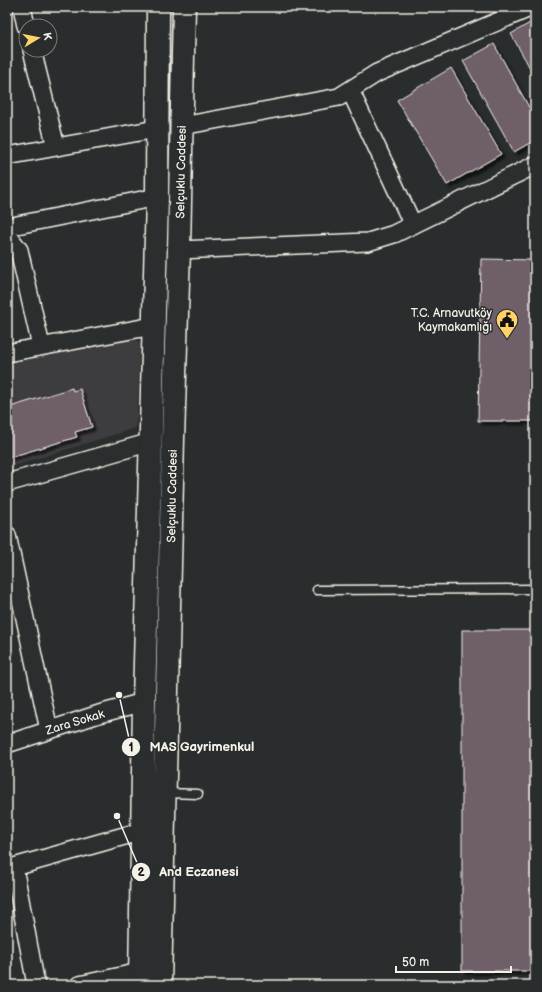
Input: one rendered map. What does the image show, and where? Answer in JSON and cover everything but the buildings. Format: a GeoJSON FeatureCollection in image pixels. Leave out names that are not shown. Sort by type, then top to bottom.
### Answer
{"type":"FeatureCollection","features":[{"type":"Feature","properties":{"kind":"main road","name":"Selçuklu Caddesi"},"geometry":{"type":"LineString","coordinates":[[140,979],[144,702],[157,197],[156,129],[158,7]]}},
{"type":"Feature","properties":{"kind":"main road","name":"Selçuklu Caddesi"},"geometry":{"type":"LineString","coordinates":[[160,985],[184,7]]}},
{"type":"Feature","properties":{"kind":"main road"},"geometry":{"type":"LineString","coordinates":[[151,442],[173,439]]}},
{"type":"Feature","properties":{"kind":"main road"},"geometry":{"type":"LineString","coordinates":[[143,792],[164,792]]}},
{"type":"Feature","properties":{"kind":"street"},"geometry":{"type":"LineString","coordinates":[[22,7],[24,18]]}},
{"type":"Feature","properties":{"kind":"street"},"geometry":{"type":"LineString","coordinates":[[182,126],[340,97],[377,73],[532,7]]}},
{"type":"Feature","properties":{"kind":"street"},"geometry":{"type":"LineString","coordinates":[[34,58],[56,147]]}},
{"type":"Feature","properties":{"kind":"street"},"geometry":{"type":"LineString","coordinates":[[350,90],[414,225]]}},
{"type":"Feature","properties":{"kind":"street"},"geometry":{"type":"LineString","coordinates":[[7,156],[156,129]]}},
{"type":"Feature","properties":{"kind":"street"},"geometry":{"type":"LineString","coordinates":[[179,250],[368,242],[394,234],[414,225],[535,165]]}},
{"type":"Feature","properties":{"kind":"street"},"geometry":{"type":"LineString","coordinates":[[7,227],[157,197]]}},
{"type":"Feature","properties":{"kind":"street"},"geometry":{"type":"LineString","coordinates":[[7,234],[19,250],[41,346]]}},
{"type":"Feature","properties":{"kind":"street"},"geometry":{"type":"LineString","coordinates":[[7,353],[153,326]]}},
{"type":"Feature","properties":{"kind":"street"},"geometry":{"type":"LineString","coordinates":[[7,483],[151,442]]}},
{"type":"Feature","properties":{"kind":"street"},"geometry":{"type":"LineString","coordinates":[[7,535],[49,730]]}},
{"type":"Feature","properties":{"kind":"street","name":"Zara Sokak"},"geometry":{"type":"LineString","coordinates":[[7,744],[144,702]]}},
{"type":"Feature","properties":{"kind":"street"},"geometry":{"type":"LineString","coordinates":[[36,985],[10,868],[142,832]]}},
{"type":"Feature","properties":{"kind":"street"},"geometry":{"type":"LineString","coordinates":[[79,985],[140,979]]}},
{"type":"Feature","properties":{"kind":"lane"},"geometry":{"type":"LineString","coordinates":[[317,590],[535,589]]}},
{"type":"Feature","properties":{"kind":"lane"},"geometry":{"type":"LineString","coordinates":[[164,792],[198,794]]}},
{"type":"Feature","properties":{"kind":"shaded area"},"geometry":{"type":"Polygon","coordinates":[[[131,337],[140,343],[137,417],[135,428],[7,468],[7,364],[131,337]]]}},
{"type":"Feature","properties":{"kind":"place","name":"T.C. Arnavutköy Kaymakamlığı"},"geometry":{"type":"Point","coordinates":[507,340]}},
{"type":"Feature","properties":{"kind":"place","name":"MAS Gayrimenkul"},"geometry":{"type":"Point","coordinates":[119,695]}},
{"type":"Feature","properties":{"kind":"place","name":"And Eczanesi"},"geometry":{"type":"Point","coordinates":[117,816]}}]}
